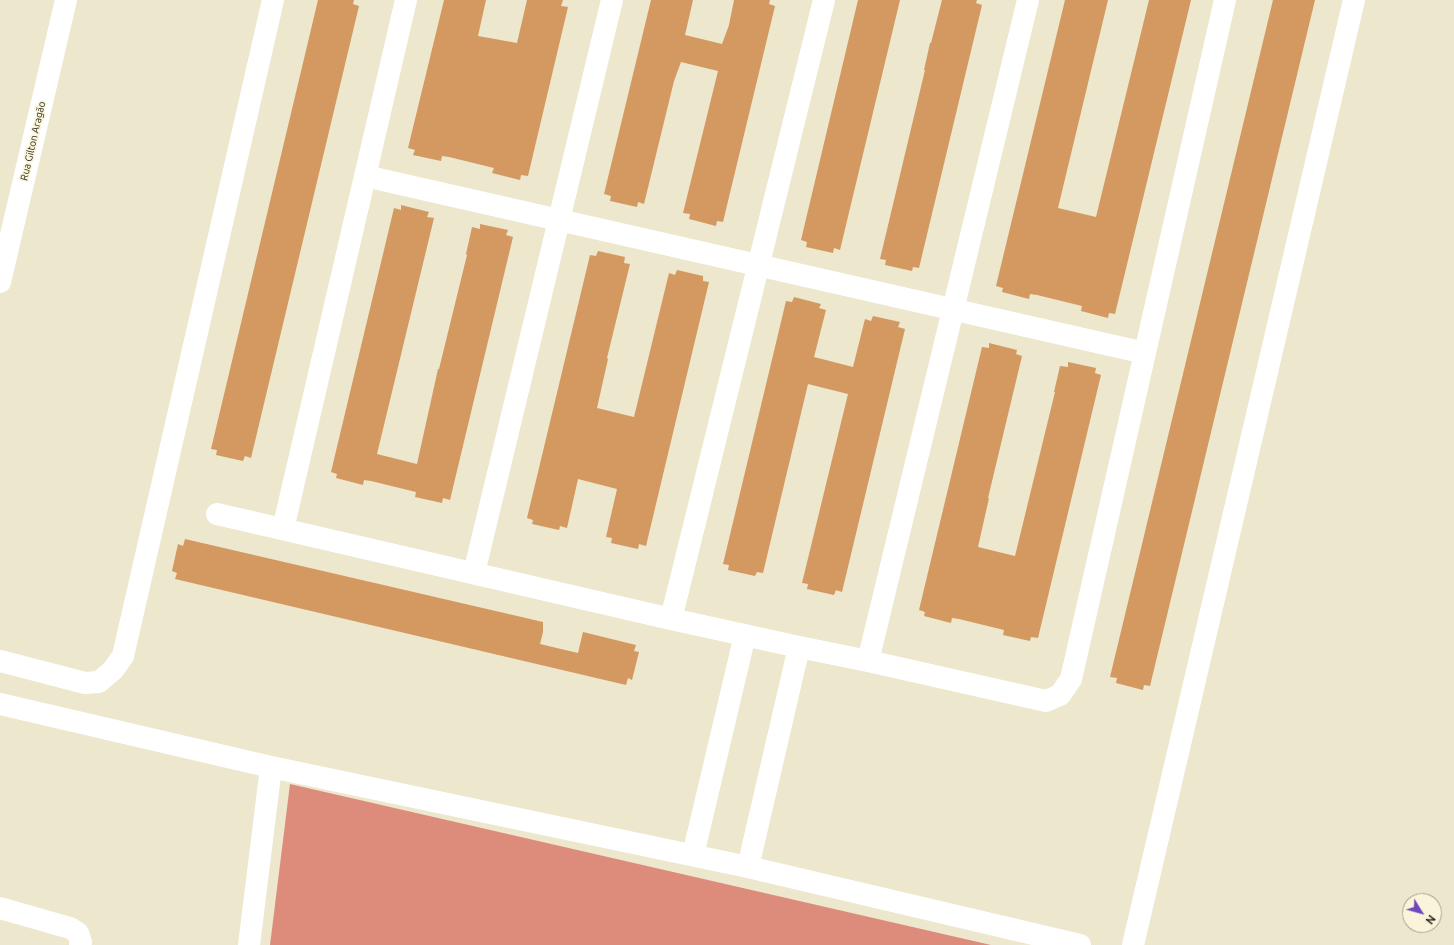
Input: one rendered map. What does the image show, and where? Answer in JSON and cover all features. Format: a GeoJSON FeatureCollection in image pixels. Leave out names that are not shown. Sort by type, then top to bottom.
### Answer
{"type":"FeatureCollection","features":[{"type":"Feature","properties":{"kind":"street","name":"Rua Gilton Aragão"},"geometry":{"type":"LineString","coordinates":[[0,282],[66,0]]}},
{"type":"Feature","properties":{"kind":"street"},"geometry":{"type":"LineString","coordinates":[[0,661],[85,683],[99,682],[113,670],[123,656],[273,0]]}},
{"type":"Feature","properties":{"kind":"street"},"geometry":{"type":"LineString","coordinates":[[283,529],[406,0]]}},
{"type":"Feature","properties":{"kind":"street"},"geometry":{"type":"LineString","coordinates":[[474,573],[612,0]]}},
{"type":"Feature","properties":{"kind":"street"},"geometry":{"type":"LineString","coordinates":[[671,619],[824,0]]}},
{"type":"Feature","properties":{"kind":"street"},"geometry":{"type":"LineString","coordinates":[[868,661],[1028,0]]}},
{"type":"Feature","properties":{"kind":"street"},"geometry":{"type":"LineString","coordinates":[[217,514],[671,619],[1046,701],[1060,695],[1071,679],[1225,0]]}},
{"type":"Feature","properties":{"kind":"street"},"geometry":{"type":"LineString","coordinates":[[1133,945],[1354,0]]}},
{"type":"Feature","properties":{"kind":"street"},"geometry":{"type":"LineString","coordinates":[[365,176],[1145,353]]}},
{"type":"Feature","properties":{"kind":"street"},"geometry":{"type":"LineString","coordinates":[[693,855],[745,635]]}},
{"type":"Feature","properties":{"kind":"street"},"geometry":{"type":"LineString","coordinates":[[748,867],[799,647]]}},
{"type":"Feature","properties":{"kind":"street"},"geometry":{"type":"LineString","coordinates":[[0,704],[271,767],[748,867],[1080,945]]}},
{"type":"Feature","properties":{"kind":"street"},"geometry":{"type":"LineString","coordinates":[[249,945],[271,767]]}},
{"type":"Feature","properties":{"kind":"street"},"geometry":{"type":"LineString","coordinates":[[0,908],[70,928],[78,933],[81,942],[80,945]]}},
{"type":"Feature","properties":{"kind":"shaded area"},"geometry":{"type":"Polygon","coordinates":[[[290,784],[991,945],[270,945],[290,784]]]}},
{"type":"Feature","properties":{"kind":"building"},"geometry":{"type":"Polygon","coordinates":[[[318,0],[354,0],[353,4],[359,6],[251,458],[245,456],[243,461],[216,455],[217,450],[211,449],[318,0]]]}},
{"type":"Feature","properties":{"kind":"building"},"geometry":{"type":"Polygon","coordinates":[[[444,0],[486,0],[478,36],[517,43],[527,0],[563,0],[561,6],[568,7],[528,176],[521,175],[520,180],[492,173],[494,168],[449,157],[442,156],[441,161],[413,155],[415,150],[408,148],[444,0]]]}},
{"type":"Feature","properties":{"kind":"building"},"geometry":{"type":"Polygon","coordinates":[[[651,0],[693,0],[685,35],[722,44],[729,25],[734,0],[770,0],[769,4],[775,6],[723,222],[717,221],[716,226],[689,219],[690,214],[683,213],[718,71],[681,62],[674,81],[644,204],[638,202],[637,207],[610,201],[611,196],[604,194],[651,0]]]}},
{"type":"Feature","properties":{"kind":"building"},"geometry":{"type":"Polygon","coordinates":[[[858,0],[900,0],[840,250],[834,248],[833,253],[806,247],[807,242],[801,240],[858,0]]]}},
{"type":"Feature","properties":{"kind":"building"},"geometry":{"type":"Polygon","coordinates":[[[942,0],[977,0],[976,3],[982,5],[919,268],[913,267],[912,271],[885,265],[886,260],[880,259],[925,70],[930,43],[942,0]]]}},
{"type":"Feature","properties":{"kind":"building"},"geometry":{"type":"Polygon","coordinates":[[[1065,0],[1108,0],[1058,208],[1096,217],[1149,0],[1191,0],[1115,314],[1109,313],[1108,318],[1081,311],[1082,306],[1030,294],[1029,299],[1002,292],[1003,288],[996,286],[1065,0]]]}},
{"type":"Feature","properties":{"kind":"building"},"geometry":{"type":"Polygon","coordinates":[[[1273,0],[1315,0],[1150,686],[1144,685],[1143,690],[1116,683],[1117,678],[1110,677],[1273,0]]]}},
{"type":"Feature","properties":{"kind":"building"},"geometry":{"type":"Polygon","coordinates":[[[401,205],[429,212],[427,217],[434,218],[377,454],[417,464],[438,369],[467,255],[472,227],[480,229],[480,224],[508,230],[506,235],[513,237],[450,500],[443,498],[442,503],[415,497],[416,492],[371,481],[364,480],[363,485],[336,478],[337,474],[331,472],[394,208],[401,210],[401,205]]]}},
{"type":"Feature","properties":{"kind":"building"},"geometry":{"type":"Polygon","coordinates":[[[598,251],[625,257],[624,263],[630,264],[607,358],[597,408],[634,417],[669,273],[675,275],[677,270],[703,276],[703,281],[709,282],[646,546],[639,544],[638,549],[611,543],[612,538],[606,537],[617,489],[578,479],[567,528],[560,526],[559,530],[532,524],[533,520],[527,518],[590,255],[596,256],[598,251]]]}},
{"type":"Feature","properties":{"kind":"building"},"geometry":{"type":"Polygon","coordinates":[[[794,297],[821,304],[819,308],[826,310],[814,357],[853,367],[865,319],[871,321],[873,316],[900,322],[898,327],[905,329],[842,592],[836,590],[834,595],[807,589],[808,584],[802,583],[848,394],[808,384],[763,573],[757,572],[755,576],[728,570],[729,565],[723,564],[786,301],[792,302],[794,297]]]}},
{"type":"Feature","properties":{"kind":"building"},"geometry":{"type":"Polygon","coordinates":[[[989,343],[1017,350],[1016,354],[1022,356],[988,498],[978,547],[1015,556],[1060,366],[1068,367],[1068,362],[1096,368],[1095,373],[1101,375],[1038,638],[1031,637],[1030,641],[1003,635],[1004,630],[959,619],[952,618],[951,623],[924,616],[925,612],[919,610],[982,347],[989,348],[989,343]]]}},
{"type":"Feature","properties":{"kind":"building"},"geometry":{"type":"Polygon","coordinates":[[[185,539],[543,622],[543,632],[540,644],[578,653],[583,632],[636,645],[634,651],[639,652],[632,680],[628,678],[626,685],[175,579],[177,573],[172,571],[178,544],[183,546],[185,539]]]}}]}
